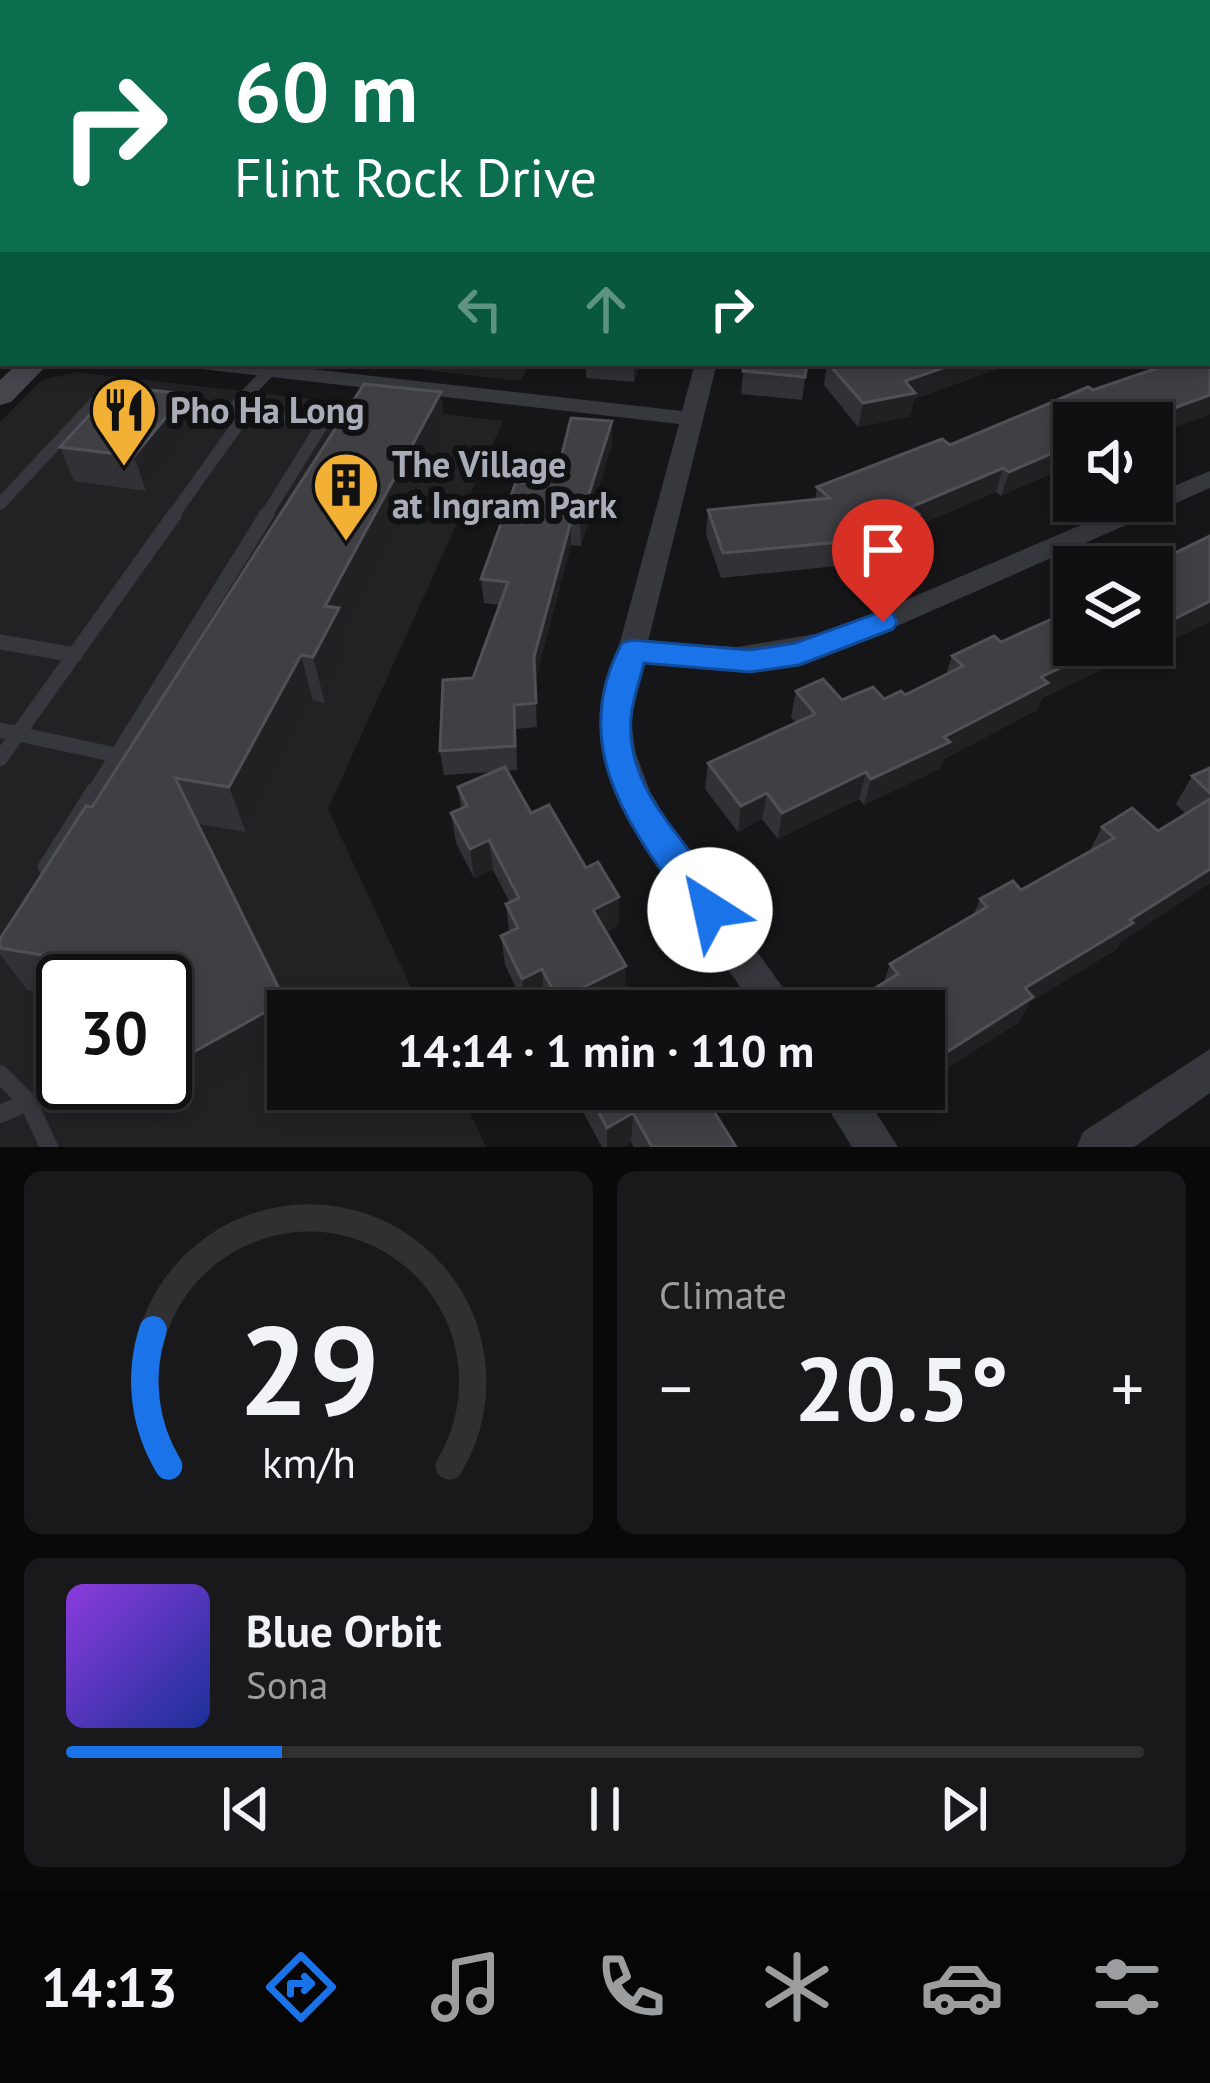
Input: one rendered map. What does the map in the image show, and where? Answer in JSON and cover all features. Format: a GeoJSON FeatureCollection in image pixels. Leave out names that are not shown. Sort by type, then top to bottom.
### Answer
{"type":"FeatureCollection","features":[{"type":"Feature","properties":{"kind":"main road"},"geometry":{"type":"LineString","coordinates":[[0,396],[31,366]]}},
{"type":"Feature","properties":{"kind":"street"},"geometry":{"type":"LineString","coordinates":[[231,366],[693,419]]}},
{"type":"Feature","properties":{"kind":"street"},"geometry":{"type":"LineString","coordinates":[[705,366],[615,716],[616,743],[638,810],[766,990]]}},
{"type":"Feature","properties":{"kind":"street"},"geometry":{"type":"LineString","coordinates":[[632,651],[733,661],[799,654],[842,640],[1210,479]]}},
{"type":"Feature","properties":{"kind":"street"},"geometry":{"type":"LineString","coordinates":[[1098,1147],[1210,1069]]}},
{"type":"Feature","properties":{"kind":"street"},"geometry":{"type":"LineString","coordinates":[[851,1110],[877,1147]]}},
{"type":"Feature","properties":{"kind":"lane"},"geometry":{"type":"LineString","coordinates":[[0,760],[270,370]]}},
{"type":"Feature","properties":{"kind":"lane"},"geometry":{"type":"LineString","coordinates":[[0,504],[99,398],[144,401]]}},
{"type":"Feature","properties":{"kind":"lane"},"geometry":{"type":"LineString","coordinates":[[35,886],[322,425],[166,403]]}},
{"type":"Feature","properties":{"kind":"lane"},"geometry":{"type":"LineString","coordinates":[[0,642],[75,655]]}},
{"type":"Feature","properties":{"kind":"lane"},"geometry":{"type":"LineString","coordinates":[[0,730],[116,755]]}},
{"type":"Feature","properties":{"kind":"lane"},"geometry":{"type":"LineString","coordinates":[[0,1074],[28,1102],[49,1147]]}},
{"type":"Feature","properties":{"kind":"lane"},"geometry":{"type":"LineString","coordinates":[[0,1114],[28,1102]]}},
{"type":"Feature","properties":{"kind":"shaded area"},"geometry":{"type":"Polygon","coordinates":[[[389,366],[528,366],[521,381],[389,366]]]}},
{"type":"Feature","properties":{"kind":"shaded area"},"geometry":{"type":"Polygon","coordinates":[[[76,372],[503,421],[328,809],[412,990],[267,990],[267,1110],[469,1110],[486,1147],[0,1147],[0,422],[42,380],[76,372]]]}},
{"type":"Feature","properties":{"kind":"building"},"geometry":{"type":"Polygon","coordinates":[[[744,366],[807,366],[805,377],[743,371],[744,366]]]}},
{"type":"Feature","properties":{"kind":"building"},"geometry":{"type":"Polygon","coordinates":[[[831,366],[948,366],[905,381],[915,393],[863,403],[831,366]]]}},
{"type":"Feature","properties":{"kind":"building"},"geometry":{"type":"Polygon","coordinates":[[[1163,366],[1210,366],[1210,395],[1173,409],[1173,402],[1053,402],[1053,453],[1009,472],[1003,468],[911,507],[919,514],[851,541],[723,553],[708,510],[830,498],[817,487],[942,439],[950,445],[1088,387],[1093,390],[1163,366]]]}},
{"type":"Feature","properties":{"kind":"building"},"geometry":{"type":"Polygon","coordinates":[[[364,384],[441,392],[325,606],[339,608],[313,657],[301,655],[229,787],[175,778],[280,990],[267,990],[267,1011],[192,1053],[192,954],[36,954],[0,948],[0,939],[86,806],[92,807],[364,384]]]}},
{"type":"Feature","properties":{"kind":"building"},"geometry":{"type":"Polygon","coordinates":[[[116,386],[185,394],[134,456],[60,447],[116,386]]]}},
{"type":"Feature","properties":{"kind":"building"},"geometry":{"type":"Polygon","coordinates":[[[571,418],[612,421],[580,522],[571,521],[534,657],[536,703],[514,705],[515,746],[440,751],[443,680],[473,678],[508,582],[481,579],[516,482],[530,483],[536,467],[558,470],[571,418]]]}},
{"type":"Feature","properties":{"kind":"building"},"geometry":{"type":"Polygon","coordinates":[[[1210,536],[1210,601],[1173,620],[1173,554],[1210,536]]]}},
{"type":"Feature","properties":{"kind":"building"},"geometry":{"type":"Polygon","coordinates":[[[1053,618],[1053,666],[1064,666],[1041,677],[1048,683],[944,737],[950,742],[871,779],[866,772],[782,813],[767,793],[741,806],[708,763],[815,714],[796,691],[823,679],[842,700],[873,687],[884,699],[901,691],[905,695],[963,666],[952,656],[994,636],[1001,642],[1053,618]]]}},
{"type":"Feature","properties":{"kind":"building"},"geometry":{"type":"Polygon","coordinates":[[[505,767],[531,813],[549,805],[586,868],[598,862],[619,897],[593,910],[626,966],[578,990],[553,990],[542,969],[522,979],[501,936],[518,928],[506,904],[519,898],[489,840],[470,849],[451,813],[467,806],[458,787],[505,767]]]}},
{"type":"Feature","properties":{"kind":"building"},"geometry":{"type":"Polygon","coordinates":[[[1210,768],[1210,793],[1192,776],[1210,768]]]}},
{"type":"Feature","properties":{"kind":"building"},"geometry":{"type":"Polygon","coordinates":[[[1210,799],[1210,869],[1130,920],[1133,923],[1025,988],[1033,997],[945,1053],[945,990],[877,987],[898,974],[890,964],[987,907],[980,899],[1013,881],[1021,890],[1114,838],[1102,827],[1132,808],[1158,831],[1210,799]]]}},
{"type":"Feature","properties":{"kind":"building"},"geometry":{"type":"Polygon","coordinates":[[[597,1110],[713,1110],[736,1147],[652,1147],[633,1113],[607,1128],[597,1110]]]}},
{"type":"Feature","properties":{"kind":"place","name":"Pho Ha Long"},"geometry":{"type":"Point","coordinates":[124,469]}},
{"type":"Feature","properties":{"kind":"place","name":"The Village at Ingram Park"},"geometry":{"type":"Point","coordinates":[346,544]}},
{"type":"Feature","properties":{"kind":"route"},"geometry":{"type":"LineString","coordinates":[[710,910],[638,810],[629,788],[616,743],[615,716],[632,651],[750,661],[799,654],[883,622]]}}]}
